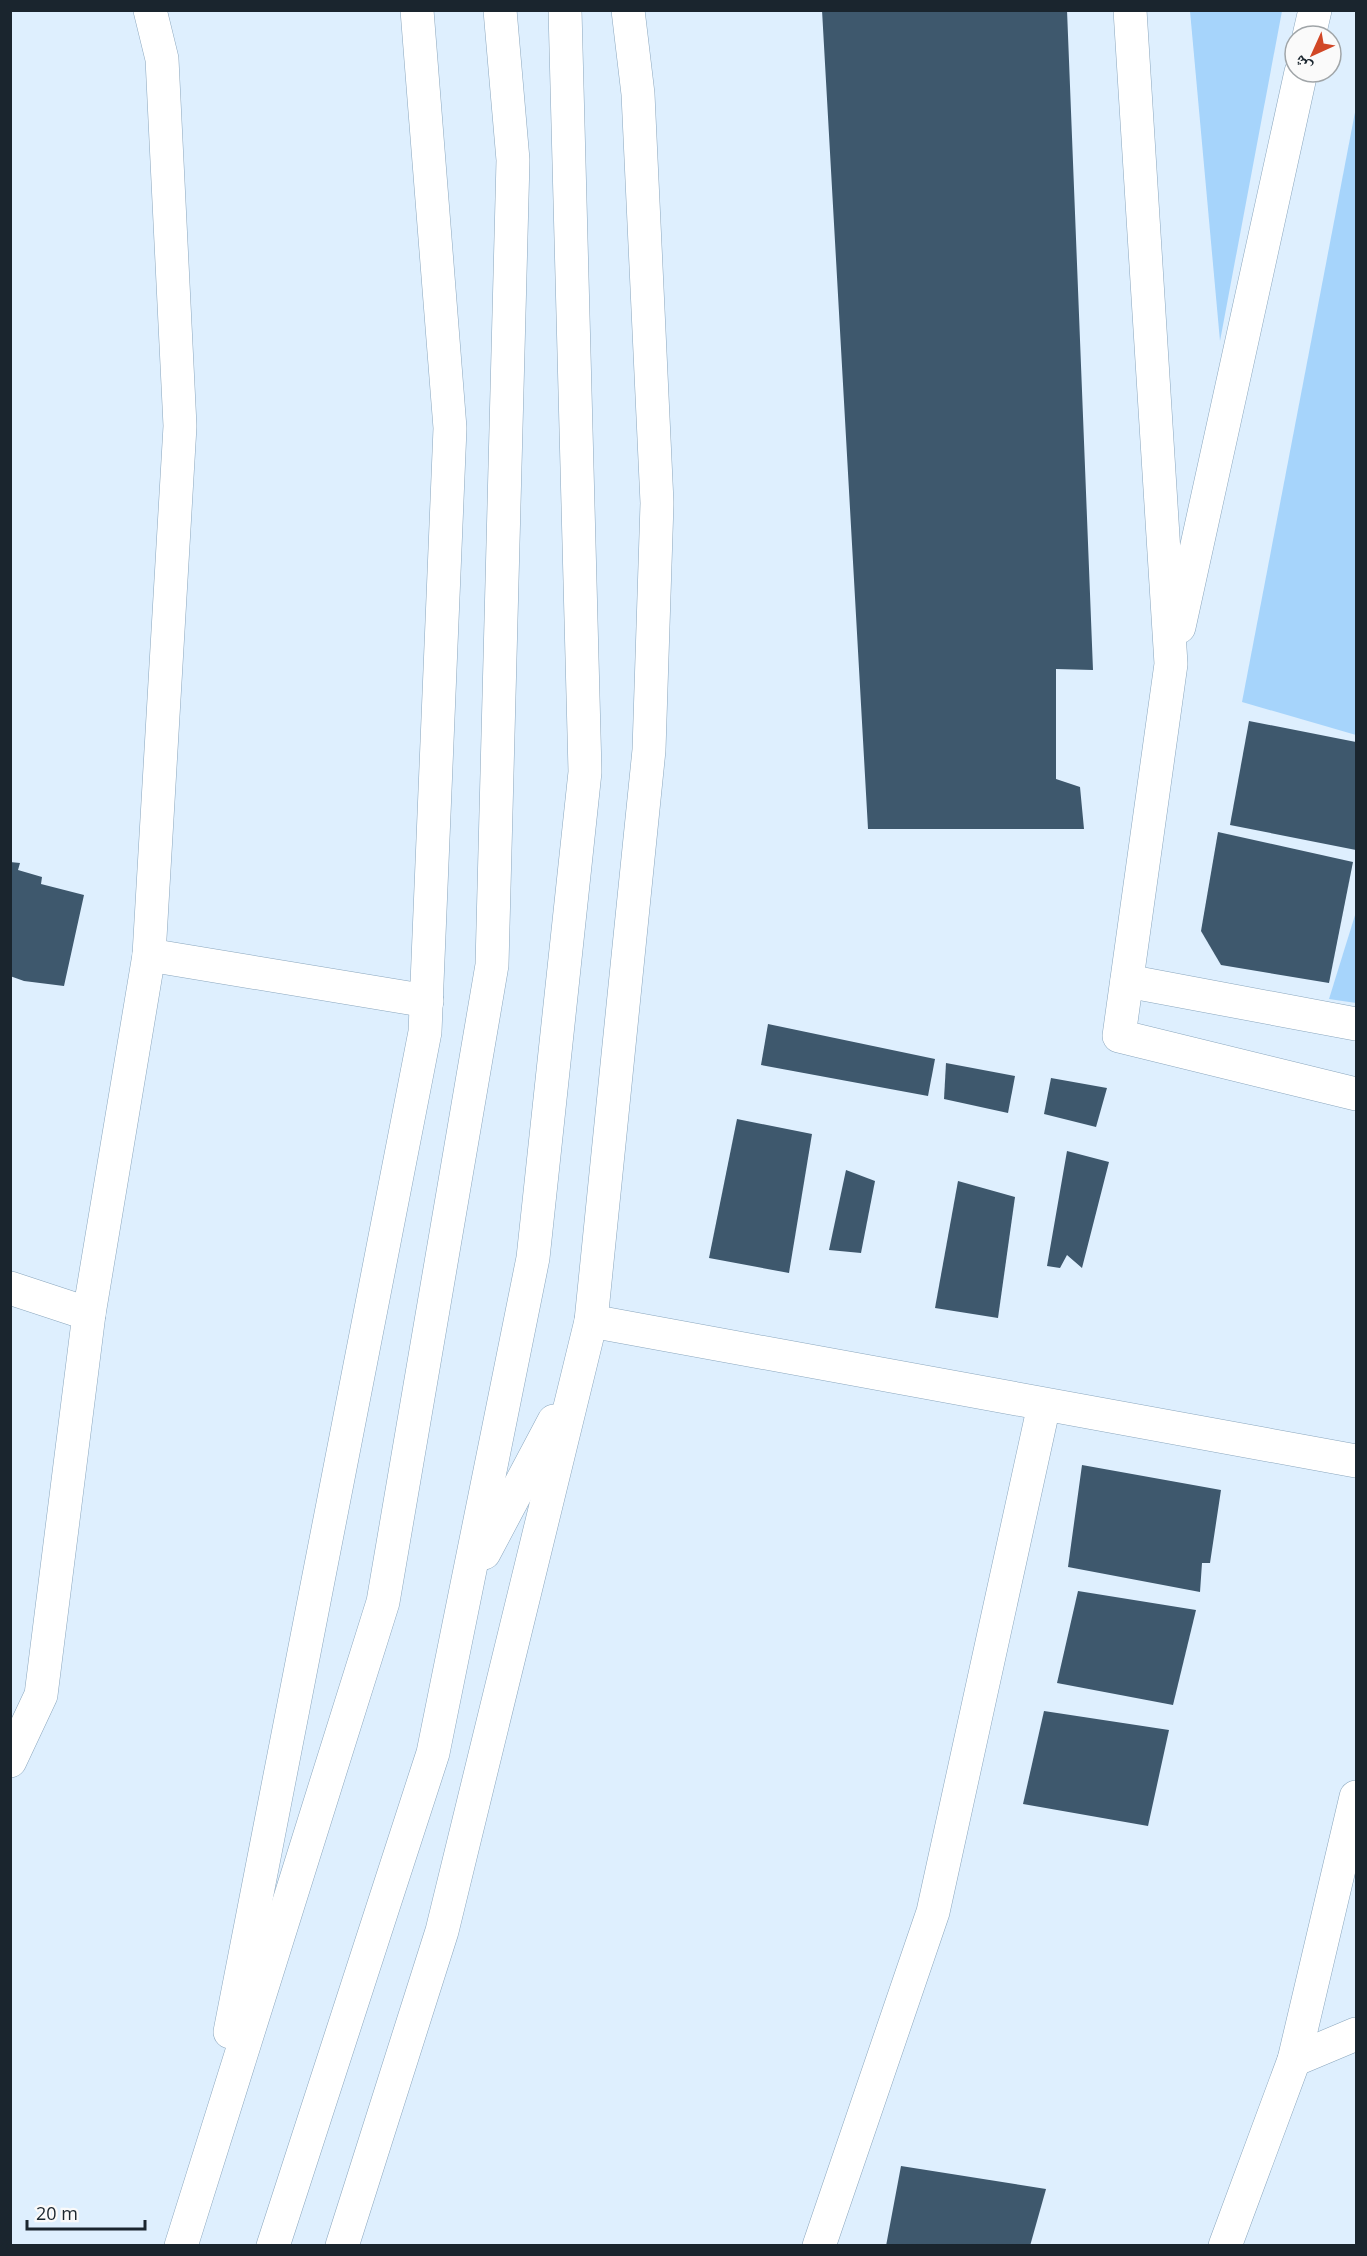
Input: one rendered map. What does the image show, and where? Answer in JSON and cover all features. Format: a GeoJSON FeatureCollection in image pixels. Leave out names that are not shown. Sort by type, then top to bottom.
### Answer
{"type":"FeatureCollection","features":[{"type":"Feature","properties":{"kind":"street"},"geometry":{"type":"LineString","coordinates":[[10,1761],[41,1695],[89,1314],[149,955],[180,426],[162,59],[150,10]]}},
{"type":"Feature","properties":{"kind":"street"},"geometry":{"type":"LineString","coordinates":[[197,2198],[426,1016],[450,428],[417,10]]}},
{"type":"Feature","properties":{"kind":"street"},"geometry":{"type":"LineString","coordinates":[[181,2246],[383,1602],[492,965],[513,160],[500,10]]}},
{"type":"Feature","properties":{"kind":"street"},"geometry":{"type":"LineString","coordinates":[[273,2246],[433,1753],[533,1258],[585,772],[565,10]]}},
{"type":"Feature","properties":{"kind":"street"},"geometry":{"type":"LineString","coordinates":[[342,2246],[442,1931],[591,1321],[649,750],[657,503],[638,94],[628,10]]}},
{"type":"Feature","properties":{"kind":"street"},"geometry":{"type":"LineString","coordinates":[[1130,10],[1171,664]]}},
{"type":"Feature","properties":{"kind":"street"},"geometry":{"type":"LineString","coordinates":[[1298,84],[1171,664],[1119,1036],[1356,1094]]}},
{"type":"Feature","properties":{"kind":"street"},"geometry":{"type":"LineString","coordinates":[[149,955],[426,1016]]}},
{"type":"Feature","properties":{"kind":"street"},"geometry":{"type":"LineString","coordinates":[[1127,981],[1356,1023]]}},
{"type":"Feature","properties":{"kind":"street"},"geometry":{"type":"LineString","coordinates":[[10,1288],[89,1314]]}},
{"type":"Feature","properties":{"kind":"street"},"geometry":{"type":"LineString","coordinates":[[591,1321],[1356,1461]]}},
{"type":"Feature","properties":{"kind":"street"},"geometry":{"type":"LineString","coordinates":[[466,1587],[577,1377]]}},
{"type":"Feature","properties":{"kind":"street"},"geometry":{"type":"LineString","coordinates":[[819,2246],[933,1912],[1044,1405]]}},
{"type":"Feature","properties":{"kind":"street"},"geometry":{"type":"LineString","coordinates":[[1225,2246],[1294,2060],[1356,1797]]}},
{"type":"Feature","properties":{"kind":"street"},"geometry":{"type":"LineString","coordinates":[[1294,2060],[1356,2034]]}},
{"type":"Feature","properties":{"kind":"shaded area"},"geometry":{"type":"Polygon","coordinates":[[[1190,11],[1282,11],[1220,341],[1190,11]]]}},
{"type":"Feature","properties":{"kind":"shaded area"},"geometry":{"type":"Polygon","coordinates":[[[1356,107],[1356,735],[1242,702],[1356,107]]]}},
{"type":"Feature","properties":{"kind":"shaded area"},"geometry":{"type":"Polygon","coordinates":[[[1356,912],[1356,1003],[1329,999],[1356,912]]]}},
{"type":"Feature","properties":{"kind":"building"},"geometry":{"type":"Polygon","coordinates":[[[822,10],[1067,10],[1093,670],[1056,669],[1056,779],[1080,787],[1084,829],[868,829],[822,10]]]}},
{"type":"Feature","properties":{"kind":"building"},"geometry":{"type":"Polygon","coordinates":[[[1249,721],[1356,742],[1356,850],[1230,825],[1249,721]]]}},
{"type":"Feature","properties":{"kind":"building"},"geometry":{"type":"Polygon","coordinates":[[[1218,832],[1353,862],[1329,983],[1221,965],[1201,931],[1218,832]]]}},
{"type":"Feature","properties":{"kind":"building"},"geometry":{"type":"Polygon","coordinates":[[[10,862],[20,863],[18,870],[42,877],[41,884],[84,895],[64,986],[24,981],[10,976],[10,862]]]}},
{"type":"Feature","properties":{"kind":"building"},"geometry":{"type":"Polygon","coordinates":[[[768,1024],[935,1059],[928,1096],[761,1065],[768,1024]]]}},
{"type":"Feature","properties":{"kind":"building"},"geometry":{"type":"Polygon","coordinates":[[[946,1063],[1015,1076],[1008,1113],[944,1099],[946,1063]]]}},
{"type":"Feature","properties":{"kind":"building"},"geometry":{"type":"Polygon","coordinates":[[[1051,1078],[1107,1088],[1096,1127],[1044,1114],[1051,1078]]]}},
{"type":"Feature","properties":{"kind":"building"},"geometry":{"type":"Polygon","coordinates":[[[737,1119],[812,1134],[789,1273],[709,1258],[737,1119]]]}},
{"type":"Feature","properties":{"kind":"building"},"geometry":{"type":"Polygon","coordinates":[[[1067,1151],[1109,1162],[1082,1268],[1067,1255],[1060,1268],[1047,1266],[1067,1151]]]}},
{"type":"Feature","properties":{"kind":"building"},"geometry":{"type":"Polygon","coordinates":[[[846,1170],[875,1181],[861,1253],[829,1250],[846,1170]]]}},
{"type":"Feature","properties":{"kind":"building"},"geometry":{"type":"Polygon","coordinates":[[[958,1181],[1015,1197],[998,1318],[935,1308],[958,1181]]]}},
{"type":"Feature","properties":{"kind":"building"},"geometry":{"type":"Polygon","coordinates":[[[1082,1465],[1221,1490],[1210,1563],[1202,1563],[1200,1592],[1068,1567],[1082,1465]]]}},
{"type":"Feature","properties":{"kind":"building"},"geometry":{"type":"Polygon","coordinates":[[[1078,1591],[1196,1610],[1173,1705],[1057,1683],[1078,1591]]]}},
{"type":"Feature","properties":{"kind":"building"},"geometry":{"type":"Polygon","coordinates":[[[1044,1711],[1169,1730],[1148,1826],[1023,1804],[1044,1711]]]}},
{"type":"Feature","properties":{"kind":"building"},"geometry":{"type":"Polygon","coordinates":[[[901,2166],[1046,2189],[1030,2246],[886,2246],[901,2166]]]}}]}
